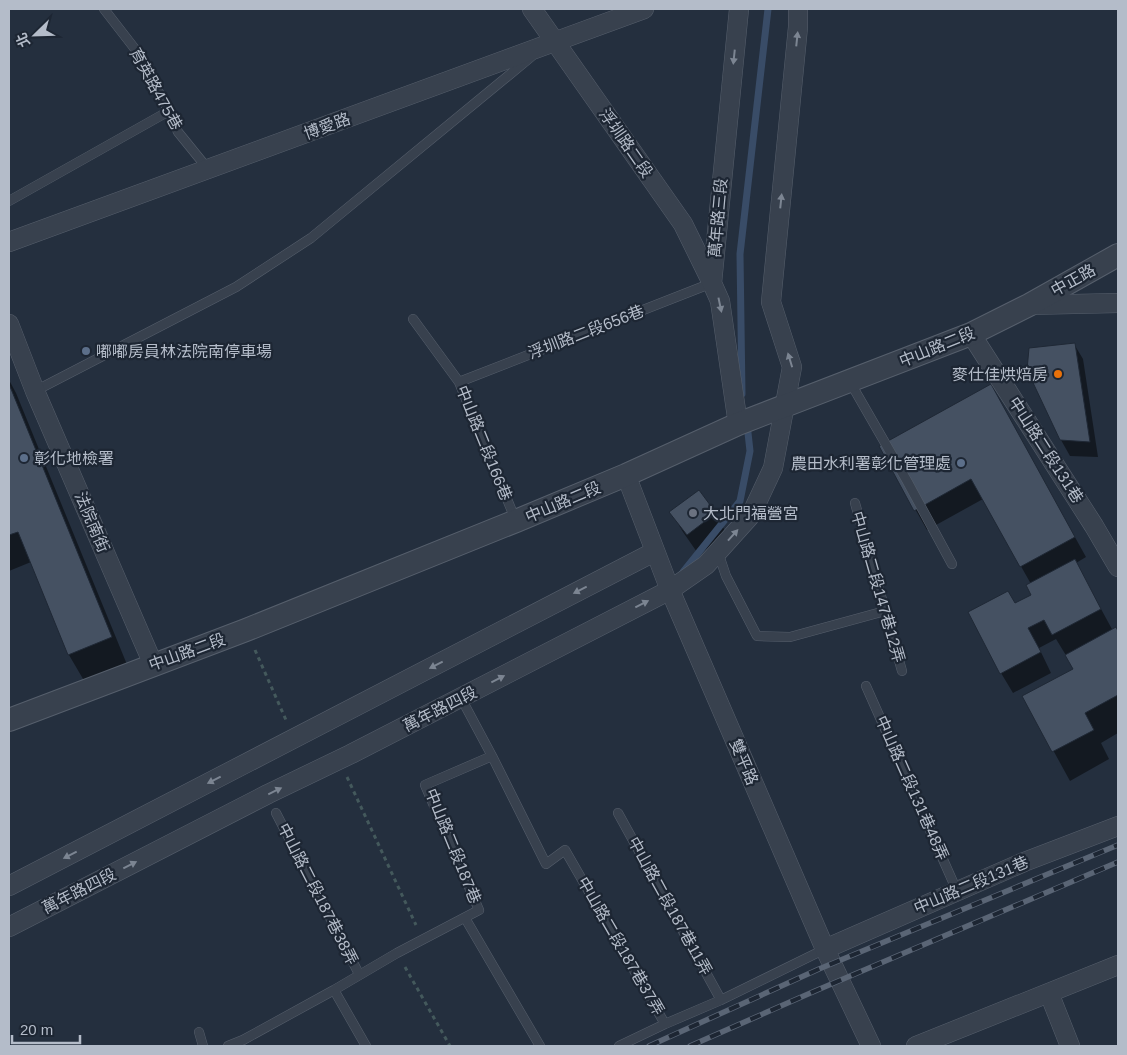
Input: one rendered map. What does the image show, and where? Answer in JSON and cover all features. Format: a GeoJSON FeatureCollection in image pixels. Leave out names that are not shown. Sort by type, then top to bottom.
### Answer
{"type":"FeatureCollection","features":[{"type":"Feature","properties":{"kind":"street","name":"浮圳路二段"},"geometry":{"type":"LineString","coordinates":[[532,9],[549,45],[683,224],[712,283]]}},
{"type":"Feature","properties":{"kind":"street","name":"博愛路"},"geometry":{"type":"LineString","coordinates":[[9,242],[644,9]]}},
{"type":"Feature","properties":{"kind":"street","name":"萬年路三段"},"geometry":{"type":"LineString","coordinates":[[738,424],[720,301],[712,283],[739,9]]}},
{"type":"Feature","properties":{"kind":"street"},"geometry":{"type":"LineString","coordinates":[[785,407],[792,367],[771,302],[798,26],[798,9]]}},
{"type":"Feature","properties":{"kind":"street","name":"中正路"},"geometry":{"type":"LineString","coordinates":[[1029,305],[1118,255]]}},
{"type":"Feature","properties":{"kind":"street","name":"中山路二段"},"geometry":{"type":"LineString","coordinates":[[9,720],[246,630],[516,522],[738,424],[971,334],[1029,305],[1118,303]]}},
{"type":"Feature","properties":{"kind":"street","name":"法院南街"},"geometry":{"type":"LineString","coordinates":[[9,325],[35,391],[153,664]]}},
{"type":"Feature","properties":{"kind":"street","name":"中山路二段131巷"},"geometry":{"type":"LineString","coordinates":[[971,334],[1094,526],[1118,568]]}},
{"type":"Feature","properties":{"kind":"street","name":"萬年路四段"},"geometry":{"type":"LineString","coordinates":[[9,927],[670,590],[706,564],[751,515],[773,468],[785,407]]}},
{"type":"Feature","properties":{"kind":"street","name":"雙平路"},"geometry":{"type":"LineString","coordinates":[[626,475],[670,590],[825,949],[870,1046]]}},
{"type":"Feature","properties":{"kind":"street"},"geometry":{"type":"LineString","coordinates":[[9,886],[654,552]]}},
{"type":"Feature","properties":{"kind":"street","name":"中山路二段131巷"},"geometry":{"type":"LineString","coordinates":[[825,949],[1024,862],[1118,826]]}},
{"type":"Feature","properties":{"kind":"street"},"geometry":{"type":"LineString","coordinates":[[916,1046],[1118,965]]}},
{"type":"Feature","properties":{"kind":"street"},"geometry":{"type":"LineString","coordinates":[[1048,993],[1070,1046]]}},
{"type":"Feature","properties":{"kind":"lane","name":"育英路475巷"},"geometry":{"type":"LineString","coordinates":[[104,9],[135,49],[169,111],[178,132],[208,169]]}},
{"type":"Feature","properties":{"kind":"lane"},"geometry":{"type":"LineString","coordinates":[[35,391],[236,287],[311,238],[549,45]]}},
{"type":"Feature","properties":{"kind":"lane"},"geometry":{"type":"LineString","coordinates":[[9,201],[169,111]]}},
{"type":"Feature","properties":{"kind":"lane","name":"浮圳路二段656巷"},"geometry":{"type":"LineString","coordinates":[[459,382],[712,283]]}},
{"type":"Feature","properties":{"kind":"lane","name":"中山路二段166巷"},"geometry":{"type":"LineString","coordinates":[[413,319],[459,382],[516,522]]}},
{"type":"Feature","properties":{"kind":"lane"},"geometry":{"type":"LineString","coordinates":[[850,382],[952,564]]}},
{"type":"Feature","properties":{"kind":"lane","name":"中山路二段147巷12弄"},"geometry":{"type":"LineString","coordinates":[[855,503],[902,671]]}},
{"type":"Feature","properties":{"kind":"lane"},"geometry":{"type":"LineString","coordinates":[[718,552],[726,576],[757,636],[790,637],[884,610]]}},
{"type":"Feature","properties":{"kind":"lane","name":"中山路二段131巷48弄"},"geometry":{"type":"LineString","coordinates":[[866,686],[957,891]]}},
{"type":"Feature","properties":{"kind":"lane"},"geometry":{"type":"LineString","coordinates":[[461,698],[492,756]]}},
{"type":"Feature","properties":{"kind":"lane","name":"中山路二段187巷37弄"},"geometry":{"type":"LineString","coordinates":[[492,756],[546,864],[566,850],[665,1024],[619,1046]]}},
{"type":"Feature","properties":{"kind":"lane","name":"中山路二段187巷"},"geometry":{"type":"LineString","coordinates":[[228,1046],[245,1043],[360,974],[479,910],[424,785],[492,756]]}},
{"type":"Feature","properties":{"kind":"lane","name":"中山路二段187巷38弄"},"geometry":{"type":"LineString","coordinates":[[276,813],[360,974]]}},
{"type":"Feature","properties":{"kind":"lane","name":"中山路二段187巷11弄"},"geometry":{"type":"LineString","coordinates":[[618,813],[722,1000]]}},
{"type":"Feature","properties":{"kind":"lane"},"geometry":{"type":"LineString","coordinates":[[465,918],[540,1046]]}},
{"type":"Feature","properties":{"kind":"lane"},"geometry":{"type":"LineString","coordinates":[[665,1024],[722,1000],[825,949]]}},
{"type":"Feature","properties":{"kind":"lane"},"geometry":{"type":"LineString","coordinates":[[334,990],[366,1046]]}},
{"type":"Feature","properties":{"kind":"lane"},"geometry":{"type":"LineString","coordinates":[[198,1032],[203,1046]]}},
{"type":"Feature","properties":{"kind":"path"},"geometry":{"type":"LineString","coordinates":[[246,630],[294,739]]}},
{"type":"Feature","properties":{"kind":"path"},"geometry":{"type":"LineString","coordinates":[[339,759],[423,940]]}},
{"type":"Feature","properties":{"kind":"path"},"geometry":{"type":"LineString","coordinates":[[397,954],[450,1046]]}},
{"type":"Feature","properties":{"kind":"building"},"geometry":{"type":"Polygon","coordinates":[[[1075,343],[1090,442],[1060,440],[1027,370],[1029,348],[1075,343]]]}},
{"type":"Feature","properties":{"kind":"building","name":"彰化地檢署"},"geometry":{"type":"Polygon","coordinates":[[[9,384],[112,637],[68,655],[18,532],[9,535],[9,384]]]}},
{"type":"Feature","properties":{"kind":"building","name":"農田水利署彰化管理處"},"geometry":{"type":"Polygon","coordinates":[[[991,384],[1075,537],[1020,567],[971,479],[914,511],[879,446],[991,384]]]}},
{"type":"Feature","properties":{"kind":"building","name":"大北門福營宮"},"geometry":{"type":"Polygon","coordinates":[[[699,490],[716,513],[687,535],[669,512],[699,490]]]}},
{"type":"Feature","properties":{"kind":"building"},"geometry":{"type":"Polygon","coordinates":[[[1075,559],[1101,609],[1052,635],[1044,620],[1028,628],[1041,652],[1000,674],[968,612],[1008,591],[1015,603],[1031,595],[1026,585],[1075,559]]]}},
{"type":"Feature","properties":{"kind":"building"},"geometry":{"type":"Polygon","coordinates":[[[1116,627],[1118,631],[1118,695],[1085,713],[1094,730],[1052,752],[1022,696],[1073,669],[1065,655],[1116,627]]]}},
{"type":"Feature","properties":{"kind":"waterway"},"geometry":{"type":"LineString","coordinates":[[742,394],[740,254],[768,9]]}},
{"type":"Feature","properties":{"kind":"waterway"},"geometry":{"type":"LineString","coordinates":[[683,572],[740,501],[750,451],[747,424]]}},
{"type":"Feature","properties":{"kind":"railway"},"geometry":{"type":"LineString","coordinates":[[649,1046],[819,969],[1118,845]]}},
{"type":"Feature","properties":{"kind":"railway"},"geometry":{"type":"LineString","coordinates":[[690,1046],[1118,862]]}},
{"type":"Feature","properties":{"kind":"place","name":"嘟嘟房員林法院南停車場"},"geometry":{"type":"Point","coordinates":[86,351]}},
{"type":"Feature","properties":{"kind":"place","name":"麥仕佳烘焙房"},"geometry":{"type":"Point","coordinates":[1058,374]}},
{"type":"Feature","properties":{"kind":"place","name":"彰化地檢署"},"geometry":{"type":"Point","coordinates":[24,458]}},
{"type":"Feature","properties":{"kind":"place","name":"農田水利署彰化管理處"},"geometry":{"type":"Point","coordinates":[961,463]}},
{"type":"Feature","properties":{"kind":"place","name":"大北門福營宮"},"geometry":{"type":"Point","coordinates":[693,513]}}]}
